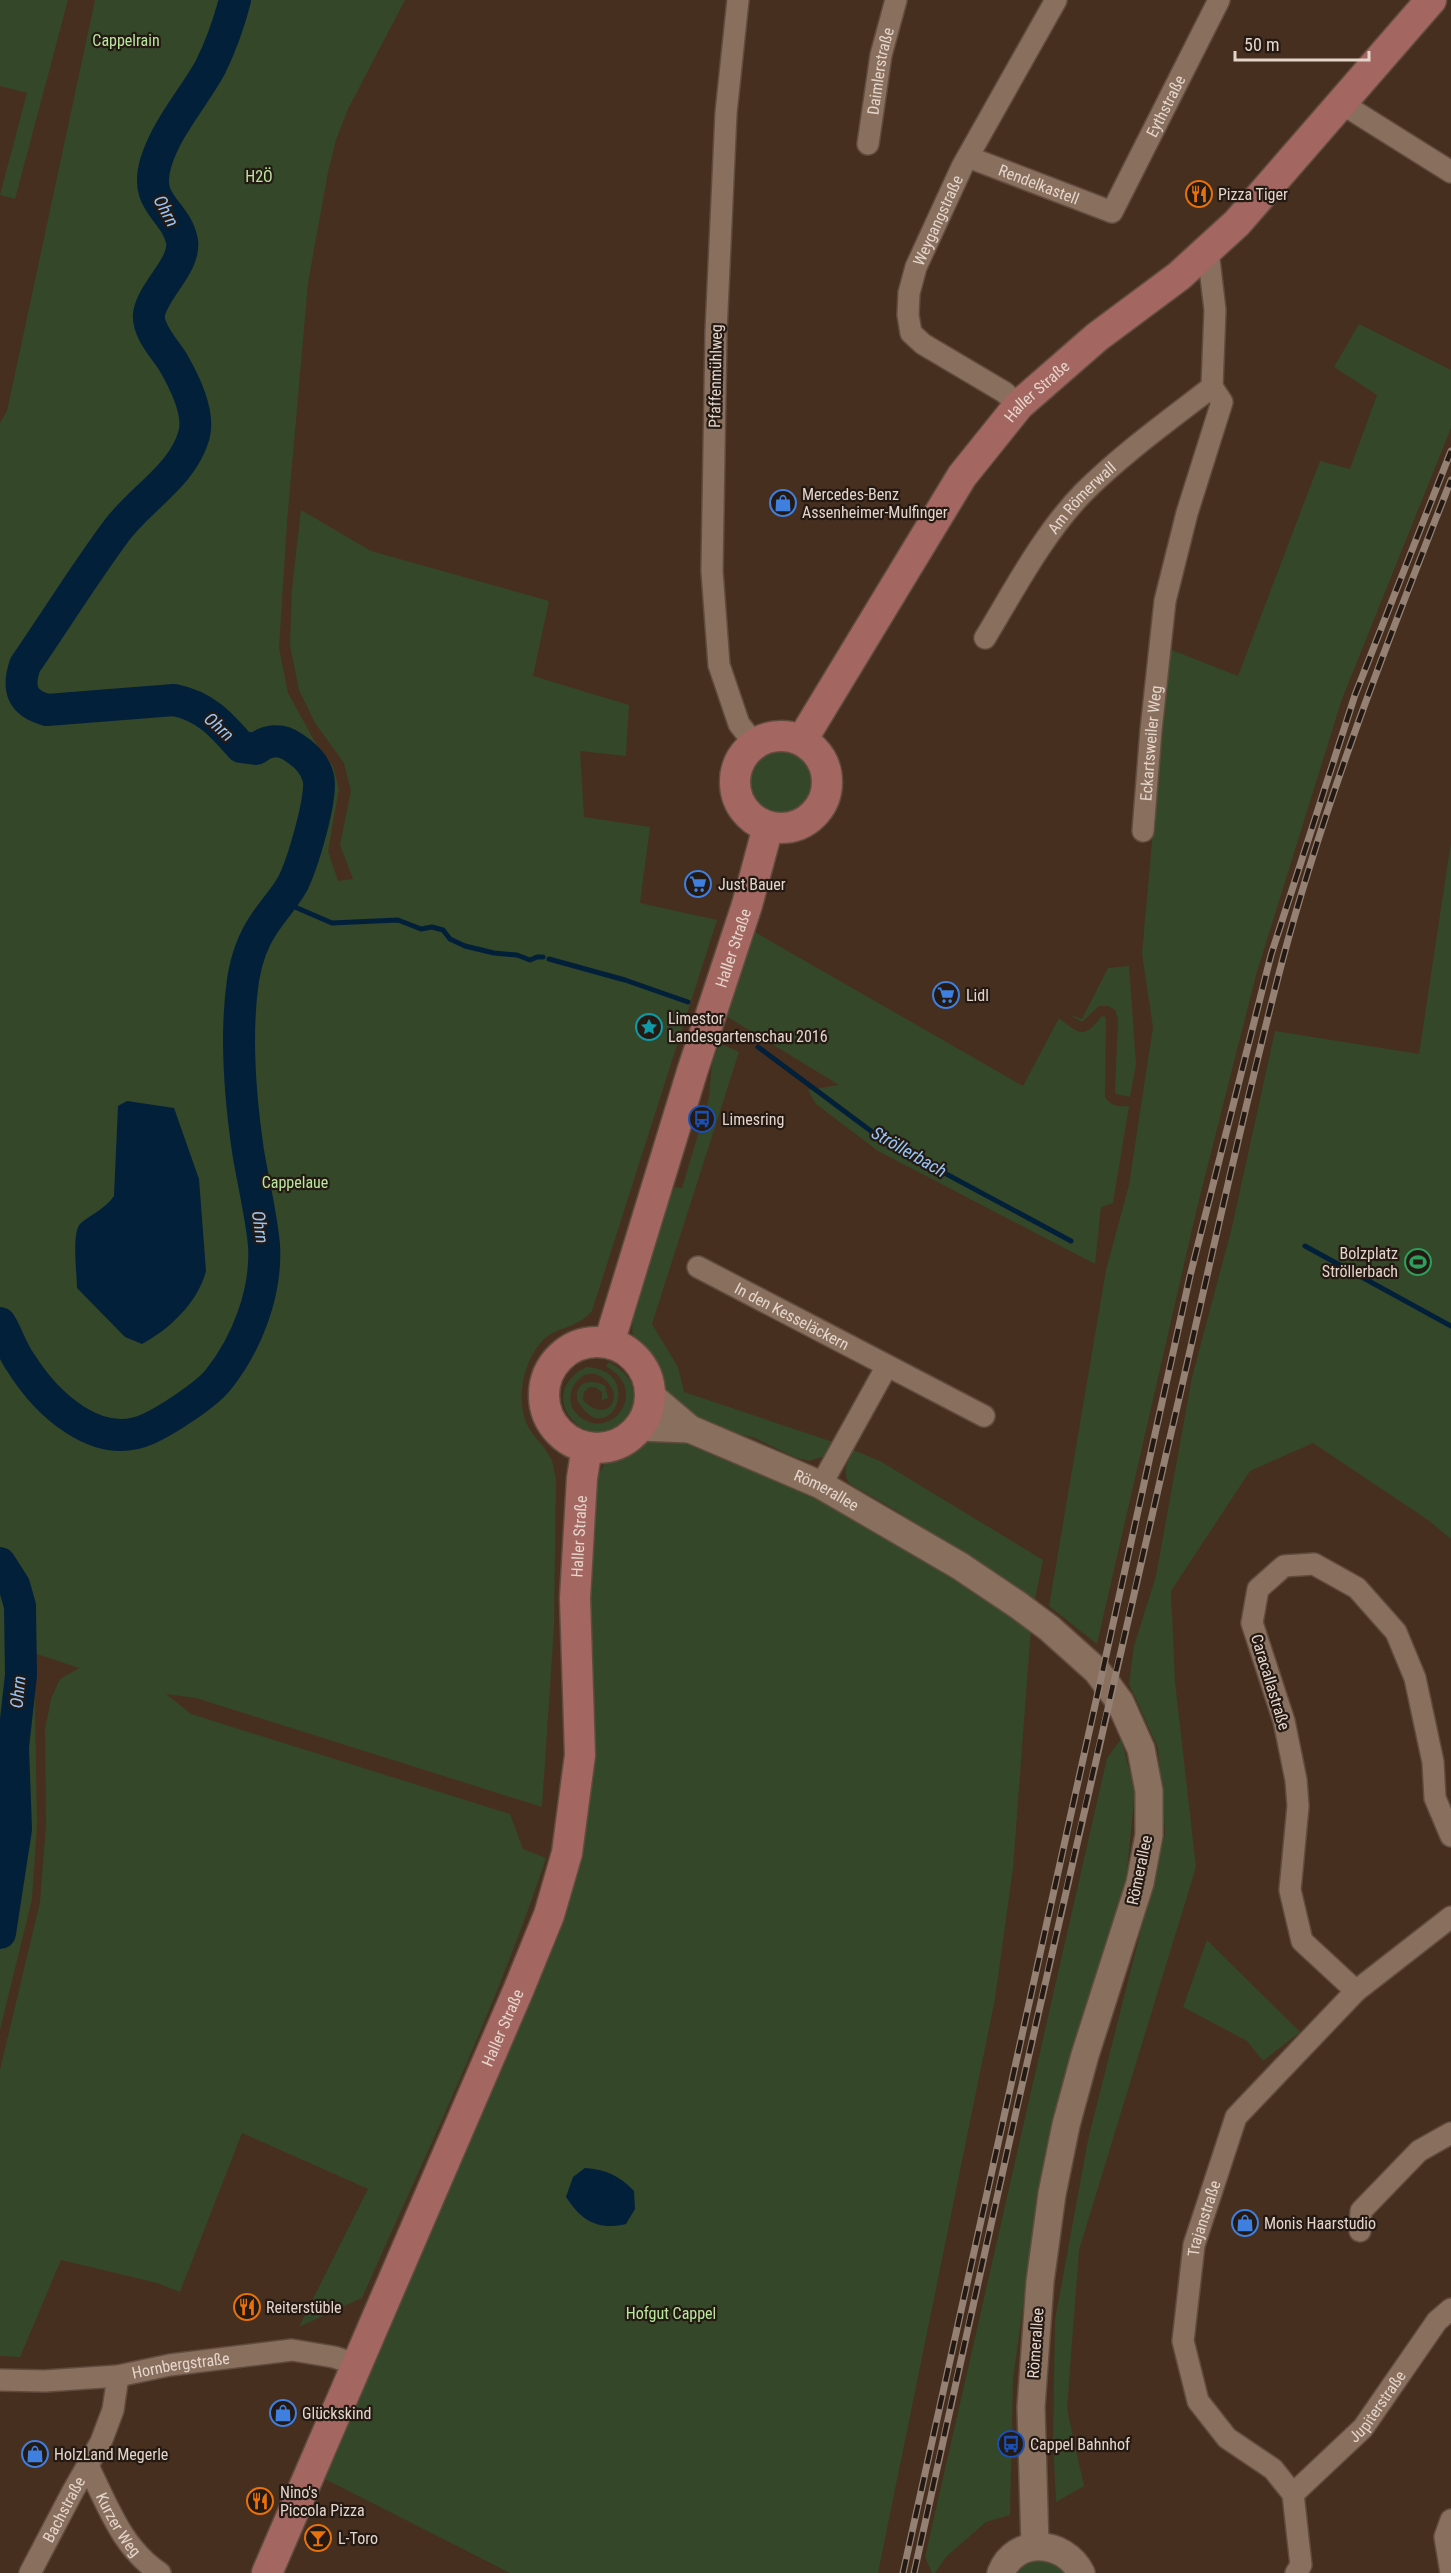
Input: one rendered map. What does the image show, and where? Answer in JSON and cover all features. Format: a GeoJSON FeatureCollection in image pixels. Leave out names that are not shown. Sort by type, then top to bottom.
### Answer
{"type":"FeatureCollection","features":[{"type":"Feature","properties":{"kind":"main road","name":"Haller Straße"},"geometry":{"type":"LineString","coordinates":[[802,740],[962,476],[1019,405],[1097,338],[1208,251],[1263,193],[1431,0]]}},
{"type":"Feature","properties":{"kind":"main road"},"geometry":{"type":"LineString","coordinates":[[777,735],[802,740],[813,748],[824,764],[827,784],[825,797],[808,819],[796,826],[768,827],[748,814],[735,794],[734,778],[737,764],[754,743],[777,735]]}},
{"type":"Feature","properties":{"kind":"main road","name":"Haller Straße"},"geometry":{"type":"LineString","coordinates":[[609,1343],[698,1051],[747,905],[768,827]]}},
{"type":"Feature","properties":{"kind":"main road"},"geometry":{"type":"LineString","coordinates":[[592,1342],[609,1343],[626,1350],[638,1362],[647,1377],[650,1395],[647,1412],[639,1427],[629,1437],[602,1448],[588,1447],[565,1437],[549,1417],[544,1401],[545,1384],[551,1368],[562,1355],[576,1346],[592,1342]]}},
{"type":"Feature","properties":{"kind":"main road","name":"Haller Straße"},"geometry":{"type":"LineString","coordinates":[[267,2573],[518,1991],[549,1915],[567,1853],[580,1755],[575,1598],[582,1478],[588,1447]]}},
{"type":"Feature","properties":{"kind":"street","name":"Pfaffenmühlweg"},"geometry":{"type":"LineString","coordinates":[[738,0],[726,113],[716,332],[712,572],[719,665],[739,724],[754,743]]}},
{"type":"Feature","properties":{"kind":"street","name":"Daimlerstraße"},"geometry":{"type":"LineString","coordinates":[[868,144],[881,55],[896,0]]}},
{"type":"Feature","properties":{"kind":"street","name":"Weygangstraße"},"geometry":{"type":"LineString","coordinates":[[1019,405],[1004,392],[922,344],[911,333],[908,315],[909,293],[916,267],[968,157],[1056,0]]}},
{"type":"Feature","properties":{"kind":"street","name":"Eythstraße"},"geometry":{"type":"LineString","coordinates":[[1112,212],[1219,0]]}},
{"type":"Feature","properties":{"kind":"street"},"geometry":{"type":"LineString","coordinates":[[1341,103],[1451,172]]}},
{"type":"Feature","properties":{"kind":"street","name":"Rendelkastell"},"geometry":{"type":"LineString","coordinates":[[968,157],[1112,212]]}},
{"type":"Feature","properties":{"kind":"street"},"geometry":{"type":"LineString","coordinates":[[1208,251],[1215,310],[1212,387]]}},
{"type":"Feature","properties":{"kind":"street","name":"Am Römerwall"},"geometry":{"type":"LineString","coordinates":[[985,638],[1048,538],[1082,494],[1137,446],[1212,387]]}},
{"type":"Feature","properties":{"kind":"street","name":"Eckartsweiler Weg"},"geometry":{"type":"LineString","coordinates":[[1143,831],[1150,730],[1166,594],[1187,513],[1222,402],[1212,387]]}},
{"type":"Feature","properties":{"kind":"street","name":"In den Kesseläckern"},"geometry":{"type":"LineString","coordinates":[[698,1267],[984,1416]]}},
{"type":"Feature","properties":{"kind":"street"},"geometry":{"type":"LineString","coordinates":[[821,1485],[887,1366]]}},
{"type":"Feature","properties":{"kind":"street","name":"Römerallee"},"geometry":{"type":"LineString","coordinates":[[650,1395],[690,1429],[821,1485],[960,1566],[1049,1628],[1097,1671],[1120,1702],[1141,1749],[1149,1791],[1149,1835],[1140,1883],[1085,2055],[1066,2125],[1052,2194],[1040,2282],[1031,2407],[1035,2546]]}},
{"type":"Feature","properties":{"kind":"street","name":"Römerallee"},"geometry":{"type":"LineString","coordinates":[[639,1427],[690,1429]]}},
{"type":"Feature","properties":{"kind":"street","name":"Caracallastraße"},"geometry":{"type":"LineString","coordinates":[[1356,1991],[1302,1941],[1290,1890],[1298,1806],[1296,1780],[1284,1721],[1252,1623],[1258,1589],[1284,1566],[1314,1564],[1357,1588],[1396,1632],[1415,1678],[1442,1762],[1435,1798],[1451,1836]]}},
{"type":"Feature","properties":{"kind":"street","name":"Trajanstraße"},"geometry":{"type":"LineString","coordinates":[[1293,2494],[1273,2469],[1227,2438],[1198,2401],[1183,2341],[1194,2245],[1236,2117],[1356,1991],[1451,1917]]}},
{"type":"Feature","properties":{"kind":"street"},"geometry":{"type":"LineString","coordinates":[[1360,2231],[1361,2211],[1419,2151],[1451,2133]]}},
{"type":"Feature","properties":{"kind":"street","name":"Jupiterstraße"},"geometry":{"type":"LineString","coordinates":[[1293,2494],[1363,2428],[1437,2321],[1451,2309]]}},
{"type":"Feature","properties":{"kind":"street","name":"Hornbergstraße"},"geometry":{"type":"LineString","coordinates":[[0,2380],[45,2381],[118,2376],[170,2365],[292,2350],[334,2357],[358,2365]]}},
{"type":"Feature","properties":{"kind":"street","name":"Bachstraße"},"geometry":{"type":"LineString","coordinates":[[30,2573],[72,2491],[101,2442],[113,2410],[118,2376]]}},
{"type":"Feature","properties":{"kind":"street","name":"Kurzer Weg"},"geometry":{"type":"LineString","coordinates":[[88,2466],[124,2540],[146,2564],[160,2573]]}},
{"type":"Feature","properties":{"kind":"street"},"geometry":{"type":"LineString","coordinates":[[1293,2494],[1301,2565],[1296,2573]]}},
{"type":"Feature","properties":{"kind":"street"},"geometry":{"type":"LineString","coordinates":[[1450,2573],[1445,2537],[1451,2520]]}},
{"type":"Feature","properties":{"kind":"street"},"geometry":{"type":"LineString","coordinates":[[1001,2573],[1011,2558],[1022,2550],[1035,2546],[1059,2550],[1069,2556],[1081,2573]]}},
{"type":"Feature","properties":{"kind":"green space"},"geometry":{"type":"Polygon","coordinates":[[[0,0],[68,0],[15,199],[0,195],[27,93],[0,86],[0,0]]]}},
{"type":"Feature","properties":{"kind":"green space"},"geometry":{"type":"Polygon","coordinates":[[[95,0],[405,0],[348,109],[336,140],[328,172],[308,283],[287,523],[279,648],[288,693],[315,742],[333,766],[339,789],[328,851],[338,881],[353,879],[340,845],[351,791],[344,763],[315,723],[299,690],[290,645],[292,589],[301,510],[371,551],[549,601],[533,676],[629,705],[626,756],[580,751],[584,817],[650,827],[640,903],[717,920],[592,1311],[580,1321],[544,1339],[531,1357],[524,1379],[522,1401],[526,1422],[551,1459],[556,1479],[554,1627],[542,1807],[196,1698],[166,1694],[191,1714],[510,1814],[523,1849],[546,1858],[483,2025],[362,2298],[299,2327],[368,2189],[242,2133],[180,2292],[157,2283],[61,2260],[20,2357],[0,2356],[0,2070],[40,1902],[46,1824],[45,1730],[51,1699],[60,1679],[79,1668],[34,1653],[37,1824],[32,1899],[0,2030],[0,423],[7,411],[95,0]]]}},
{"type":"Feature","properties":{"kind":"green space"},"geometry":{"type":"Polygon","coordinates":[[[1359,324],[1451,370],[1451,428],[1342,699],[1256,975],[1196,1212],[1097,1644],[1049,1606],[1106,1270],[1129,1185],[1153,1027],[1142,954],[1169,649],[1238,676],[1320,461],[1350,469],[1377,395],[1334,367],[1359,324]]]}},
{"type":"Feature","properties":{"kind":"green space"},"geometry":{"type":"Polygon","coordinates":[[[780,751],[793,754],[803,761],[810,771],[813,784],[810,797],[803,807],[793,814],[780,817],[767,814],[757,807],[750,797],[747,784],[750,771],[757,761],[767,754],[780,751]]]}},
{"type":"Feature","properties":{"kind":"green space"},"geometry":{"type":"Polygon","coordinates":[[[1451,842],[1451,1539],[1428,1520],[1313,1443],[1250,1471],[1171,1591],[1175,1682],[1196,1867],[1079,2250],[1067,2409],[1084,2486],[1056,2502],[1053,2441],[1055,2320],[1088,2140],[1165,1834],[1158,1748],[1129,1684],[1134,1646],[1156,1576],[1192,1377],[1232,1227],[1275,1031],[1419,1054],[1451,842]]]}},
{"type":"Feature","properties":{"kind":"green space"},"geometry":{"type":"Polygon","coordinates":[[[753,931],[1023,1086],[1059,1018],[1082,1032],[1091,1028],[1102,1016],[1106,1017],[1105,1097],[1115,1105],[1129,1106],[1113,1203],[1101,1207],[1095,1264],[878,1151],[816,1104],[808,1090],[839,1085],[726,1016],[753,931]]]}},
{"type":"Feature","properties":{"kind":"green space"},"geometry":{"type":"Polygon","coordinates":[[[1129,966],[1136,1064],[1130,1097],[1116,1094],[1115,1090],[1118,1019],[1115,1010],[1108,1006],[1099,1006],[1082,1022],[1070,1015],[1082,1019],[1108,968],[1129,966]]]}},
{"type":"Feature","properties":{"kind":"green space"},"geometry":{"type":"Polygon","coordinates":[[[720,1043],[739,1052],[652,1324],[678,1367],[684,1392],[836,1443],[825,1456],[809,1461],[794,1457],[755,1438],[717,1429],[685,1415],[656,1392],[652,1374],[633,1344],[632,1317],[653,1230],[675,1187],[682,1188],[709,1098],[712,1062],[720,1043]]]}},
{"type":"Feature","properties":{"kind":"green space"},"geometry":{"type":"Polygon","coordinates":[[[609,1362],[619,1368],[630,1381],[634,1391],[633,1404],[623,1422],[609,1431],[595,1433],[582,1428],[571,1418],[565,1406],[564,1392],[570,1379],[586,1367],[605,1372],[615,1381],[619,1393],[610,1415],[600,1418],[589,1414],[577,1400],[578,1389],[585,1383],[594,1382],[605,1386],[608,1398],[602,1400],[602,1392],[595,1387],[589,1387],[584,1392],[583,1400],[600,1410],[611,1406],[614,1400],[610,1385],[603,1378],[594,1374],[579,1379],[573,1387],[572,1405],[577,1414],[587,1421],[597,1424],[614,1418],[620,1412],[626,1396],[625,1387],[620,1378],[606,1366],[609,1362]]]}},
{"type":"Feature","properties":{"kind":"green space","name":"Hofgut Cappel"},"geometry":{"type":"Polygon","coordinates":[[[637,1438],[682,1439],[813,1494],[884,1532],[1031,1628],[1013,1868],[995,1999],[878,2573],[510,2573],[321,2477],[576,1861],[588,1549],[595,1481],[610,1454],[624,1450],[637,1438]]]}},
{"type":"Feature","properties":{"kind":"green space"},"geometry":{"type":"Polygon","coordinates":[[[853,1450],[880,1461],[1043,1560],[1034,1604],[934,1541],[897,1511],[850,1484],[846,1471],[853,1450]]]}},
{"type":"Feature","properties":{"kind":"green space"},"geometry":{"type":"Polygon","coordinates":[[[1121,1739],[1135,1791],[1125,1890],[1038,2198],[1013,2379],[1010,2515],[986,2522],[946,2557],[935,2573],[932,2573],[925,2557],[1107,1758],[1121,1739]]]}},
{"type":"Feature","properties":{"kind":"green space"},"geometry":{"type":"Polygon","coordinates":[[[1207,1940],[1300,2032],[1263,2061],[1247,2041],[1183,2007],[1207,1940]]]}},
{"type":"Feature","properties":{"kind":"green space"},"geometry":{"type":"Polygon","coordinates":[[[1039,2559],[1058,2565],[1065,2573],[1013,2573],[1019,2565],[1039,2559]]]}},
{"type":"Feature","properties":{"kind":"water"},"geometry":{"type":"Polygon","coordinates":[[[127,1101],[174,1108],[199,1179],[206,1271],[197,1293],[182,1314],[163,1331],[142,1344],[125,1337],[77,1288],[76,1235],[81,1223],[114,1196],[118,1106],[127,1101]]]}},
{"type":"Feature","properties":{"kind":"water"},"geometry":{"type":"Polygon","coordinates":[[[585,2168],[612,2174],[634,2191],[635,2209],[626,2224],[606,2226],[591,2222],[578,2212],[566,2197],[573,2177],[585,2168]]]}},
{"type":"Feature","properties":{"kind":"waterway","name":"Ohrn"},"geometry":{"type":"LineString","coordinates":[[0,1323],[15,1354],[44,1393],[59,1408],[92,1429],[110,1434],[129,1434],[148,1429],[165,1420],[195,1400],[218,1380],[246,1334],[262,1281],[264,1245],[248,1151],[241,1087],[239,1022],[244,973],[260,930],[290,888],[302,861],[318,798],[317,772],[305,756],[284,742],[269,742],[256,749],[241,747],[212,717],[185,703],[174,700],[47,710],[27,699],[22,688],[25,665],[93,563],[127,518],[181,462],[194,435],[195,417],[190,397],[173,362],[157,340],[149,320],[156,296],[174,268],[182,250],[178,230],[157,197],[153,176],[156,162],[167,137],[214,60],[235,0]]}},
{"type":"Feature","properties":{"kind":"waterway","name":"Ströllerbach"},"geometry":{"type":"LineString","coordinates":[[281,901],[332,923],[398,920],[421,929],[432,927],[443,930],[450,939],[465,946],[494,953],[517,955],[530,960],[543,957]]}},
{"type":"Feature","properties":{"kind":"waterway","name":"Ströllerbach"},"geometry":{"type":"LineString","coordinates":[[549,959],[625,980],[688,1002]]}},
{"type":"Feature","properties":{"kind":"waterway","name":"Ströllerbach"},"geometry":{"type":"LineString","coordinates":[[758,1047],[883,1140],[1071,1241]]}},
{"type":"Feature","properties":{"kind":"waterway","name":"Ströllerbach"},"geometry":{"type":"LineString","coordinates":[[1305,1246],[1451,1326]]}},
{"type":"Feature","properties":{"kind":"waterway","name":"Ohrn"},"geometry":{"type":"LineString","coordinates":[[0,1563],[14,1585],[20,1606],[21,1675],[13,1747],[16,1829],[0,1933]]}},
{"type":"Feature","properties":{"kind":"railway"},"geometry":{"type":"LineString","coordinates":[[903,2573],[1190,1276],[1271,955],[1355,695],[1451,451]]}},
{"type":"Feature","properties":{"kind":"railway"},"geometry":{"type":"LineString","coordinates":[[914,2573],[1006,2155],[1266,1024],[1299,900],[1338,779],[1451,480]]}},
{"type":"Feature","properties":{"kind":"place","name":"Pizza Tiger"},"geometry":{"type":"Point","coordinates":[1199,194]}},
{"type":"Feature","properties":{"kind":"place","name":"Mercedes-Benz Assenheimer-Mulfinger"},"geometry":{"type":"Point","coordinates":[783,503]}},
{"type":"Feature","properties":{"kind":"place","name":"Just Bauer"},"geometry":{"type":"Point","coordinates":[698,884]}},
{"type":"Feature","properties":{"kind":"place","name":"Lidl"},"geometry":{"type":"Point","coordinates":[946,995]}},
{"type":"Feature","properties":{"kind":"place","name":"Limestor Landesgartenschau 2016"},"geometry":{"type":"Point","coordinates":[649,1027]}},
{"type":"Feature","properties":{"kind":"place","name":"Limesring"},"geometry":{"type":"Point","coordinates":[702,1119]}},
{"type":"Feature","properties":{"kind":"place","name":"Bolzplatz Ströllerbach"},"geometry":{"type":"Point","coordinates":[1418,1262]}},
{"type":"Feature","properties":{"kind":"place","name":"Monis Haarstudio"},"geometry":{"type":"Point","coordinates":[1245,2223]}},
{"type":"Feature","properties":{"kind":"place","name":"Reiterstüble"},"geometry":{"type":"Point","coordinates":[247,2307]}},
{"type":"Feature","properties":{"kind":"place","name":"Glückskind"},"geometry":{"type":"Point","coordinates":[283,2413]}},
{"type":"Feature","properties":{"kind":"place","name":"Cappel Bahnhof"},"geometry":{"type":"Point","coordinates":[1011,2444]}},
{"type":"Feature","properties":{"kind":"place","name":"HolzLand Megerle"},"geometry":{"type":"Point","coordinates":[35,2454]}},
{"type":"Feature","properties":{"kind":"place","name":"Nino's Piccola Pizza"},"geometry":{"type":"Point","coordinates":[260,2501]}},
{"type":"Feature","properties":{"kind":"place","name":"L-Toro"},"geometry":{"type":"Point","coordinates":[318,2538]}},
{"type":"Feature","properties":{"kind":"park label","name":"Cappelrain"},"geometry":{"type":"Point","coordinates":[126,40]}},
{"type":"Feature","properties":{"kind":"park label","name":"H2Ö"},"geometry":{"type":"Point","coordinates":[259,176]}},
{"type":"Feature","properties":{"kind":"park label","name":"Cappelaue"},"geometry":{"type":"Point","coordinates":[295,1182]}}]}
